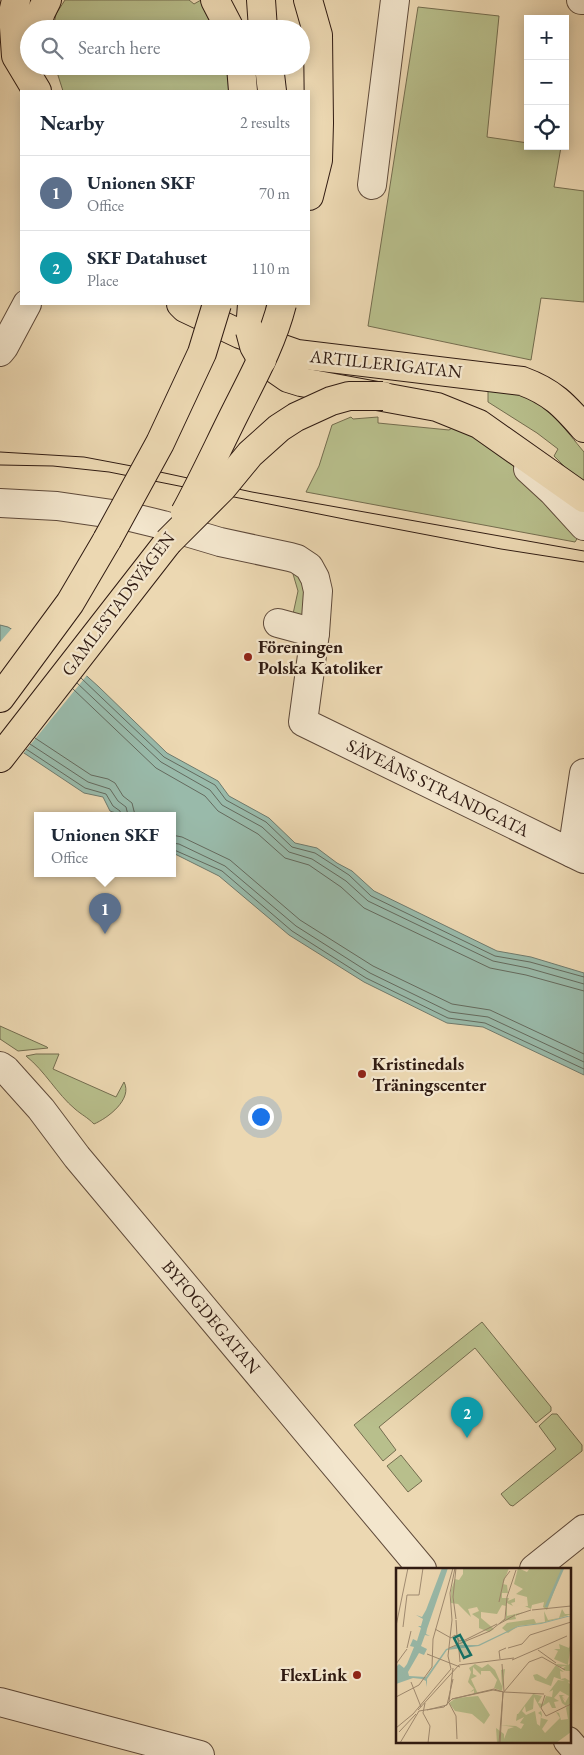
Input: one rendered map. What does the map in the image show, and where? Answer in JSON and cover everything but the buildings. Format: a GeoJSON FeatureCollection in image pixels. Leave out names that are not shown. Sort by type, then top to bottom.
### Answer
{"type":"FeatureCollection","features":[{"type":"Feature","properties":{"kind":"main road"},"geometry":{"type":"LineString","coordinates":[[38,20],[47,0]]}},
{"type":"Feature","properties":{"kind":"main road"},"geometry":{"type":"LineString","coordinates":[[215,0],[225,20]]}},
{"type":"Feature","properties":{"kind":"main road"},"geometry":{"type":"LineString","coordinates":[[308,0],[318,35],[318,160],[310,192]]}},
{"type":"Feature","properties":{"kind":"main road"},"geometry":{"type":"LineString","coordinates":[[4,5],[13,13],[16,56],[20,62]]}},
{"type":"Feature","properties":{"kind":"main road"},"geometry":{"type":"LineString","coordinates":[[0,53],[9,71],[23,90]]}},
{"type":"Feature","properties":{"kind":"main road"},"geometry":{"type":"LineString","coordinates":[[28,75],[37,90]]}},
{"type":"Feature","properties":{"kind":"main road"},"geometry":{"type":"LineString","coordinates":[[38,75],[38,90]]}},
{"type":"Feature","properties":{"kind":"main road"},"geometry":{"type":"LineString","coordinates":[[241,75],[242,90]]}},
{"type":"Feature","properties":{"kind":"main road","name":"ARTILLERIGATAN"},"geometry":{"type":"LineString","coordinates":[[182,305],[240,334],[297,354],[522,381],[555,397],[584,428]]}},
{"type":"Feature","properties":{"kind":"main road"},"geometry":{"type":"LineString","coordinates":[[0,698],[70,603],[120,516],[160,443],[202,353],[217,305]]}},
{"type":"Feature","properties":{"kind":"main road"},"geometry":{"type":"LineString","coordinates":[[252,305],[250,331],[254,346],[262,360]]}},
{"type":"Feature","properties":{"kind":"main road","name":"GAMLESTADSVÄGEN"},"geometry":{"type":"LineString","coordinates":[[0,758],[168,542],[204,479],[262,360],[276,327],[282,305]]}},
{"type":"Feature","properties":{"kind":"main road","name":"ARTILLERIGATAN"},"geometry":{"type":"LineString","coordinates":[[262,360],[288,378],[301,382],[437,407],[478,424],[584,498]]}},
{"type":"Feature","properties":{"kind":"main road","name":"ARTILLERIGATAN"},"geometry":{"type":"LineString","coordinates":[[168,542],[222,488],[250,454],[279,428],[296,417],[331,401],[349,396],[383,396]]}},
{"type":"Feature","properties":{"kind":"street"},"geometry":{"type":"LineString","coordinates":[[318,0],[318,35]]}},
{"type":"Feature","properties":{"kind":"street"},"geometry":{"type":"LineString","coordinates":[[372,185],[395,0]]}},
{"type":"Feature","properties":{"kind":"street"},"geometry":{"type":"LineString","coordinates":[[0,352],[4,348],[26,305]]}},
{"type":"Feature","properties":{"kind":"street"},"geometry":{"type":"LineString","coordinates":[[478,424],[552,492],[584,526]]}},
{"type":"Feature","properties":{"kind":"street"},"geometry":{"type":"LineString","coordinates":[[0,504],[57,506],[126,516],[220,542],[297,559],[309,567],[316,578],[318,591],[315,632],[278,623]]}},
{"type":"Feature","properties":{"kind":"street","name":"SÄVEÅNS STRANDGATA"},"geometry":{"type":"LineString","coordinates":[[315,632],[303,722],[578,856]]}},
{"type":"Feature","properties":{"kind":"street"},"geometry":{"type":"LineString","coordinates":[[578,856],[584,773]]}},
{"type":"Feature","properties":{"kind":"street","name":"BYFOGDEGATAN"},"geometry":{"type":"LineString","coordinates":[[0,1066],[6,1070],[41,1109],[84,1164],[421,1568]]}},
{"type":"Feature","properties":{"kind":"street"},"geometry":{"type":"LineString","coordinates":[[535,1568],[584,1528]]}},
{"type":"Feature","properties":{"kind":"street"},"geometry":{"type":"LineString","coordinates":[[0,1702],[200,1755]]}},
{"type":"Feature","properties":{"kind":"street"},"geometry":{"type":"LineString","coordinates":[[569,1742],[580,1755]]}},
{"type":"Feature","properties":{"kind":"green space"},"geometry":{"type":"Polygon","coordinates":[[[65,0],[189,0],[194,4],[201,0],[213,20],[55,20],[56,14],[65,0]]]}},
{"type":"Feature","properties":{"kind":"green space"},"geometry":{"type":"Polygon","coordinates":[[[418,7],[499,16],[487,137],[524,142],[524,150],[560,150],[554,187],[584,191],[584,302],[541,298],[531,360],[368,326],[418,7]]]}},
{"type":"Feature","properties":{"kind":"green space"},"geometry":{"type":"Polygon","coordinates":[[[58,75],[230,75],[231,90],[63,90],[58,75]]]}},
{"type":"Feature","properties":{"kind":"green space"},"geometry":{"type":"Polygon","coordinates":[[[488,388],[516,393],[530,398],[539,403],[555,418],[584,452],[584,486],[554,456],[558,449],[537,433],[488,402],[488,388]]]}},
{"type":"Feature","properties":{"kind":"green space"},"geometry":{"type":"Polygon","coordinates":[[[351,417],[353,419],[378,417],[378,423],[449,430],[454,427],[469,432],[513,460],[580,534],[575,542],[306,492],[319,466],[332,425],[351,417]]]}},
{"type":"Feature","properties":{"kind":"green space"},"geometry":{"type":"Polygon","coordinates":[[[294,572],[304,582],[306,619],[293,614],[298,591],[294,572]]]}},
{"type":"Feature","properties":{"kind":"green space"},"geometry":{"type":"Polygon","coordinates":[[[0,1026],[48,1048],[18,1051],[0,1039],[0,1026]]]}},
{"type":"Feature","properties":{"kind":"green space"},"geometry":{"type":"Polygon","coordinates":[[[59,1054],[53,1069],[116,1097],[124,1082],[126,1088],[122,1101],[112,1113],[94,1124],[62,1096],[39,1068],[26,1056],[59,1054]]]}},
{"type":"Feature","properties":{"kind":"green space"},"geometry":{"type":"Polygon","coordinates":[[[482,1322],[551,1407],[551,1411],[536,1423],[475,1348],[379,1427],[396,1450],[383,1461],[354,1425],[482,1322]]]}},
{"type":"Feature","properties":{"kind":"green space"},"geometry":{"type":"Polygon","coordinates":[[[552,1414],[557,1414],[582,1445],[582,1451],[513,1506],[510,1505],[501,1494],[556,1449],[539,1426],[552,1414]]]}},
{"type":"Feature","properties":{"kind":"green space"},"geometry":{"type":"Polygon","coordinates":[[[401,1455],[422,1481],[408,1492],[387,1466],[401,1455]]]}},
{"type":"Feature","properties":{"kind":"water"},"geometry":{"type":"Polygon","coordinates":[[[0,625],[8,627],[79,669],[167,753],[218,781],[229,796],[269,818],[295,843],[317,848],[337,863],[352,871],[374,891],[497,951],[531,957],[584,973],[584,1075],[483,1027],[447,1023],[364,982],[289,935],[219,876],[176,854],[176,812],[110,811],[103,797],[84,793],[0,737],[0,625]]]}},
{"type":"Feature","properties":{"kind":"pier"},"geometry":{"type":"Polygon","coordinates":[[[13,627],[80,667],[88,674],[22,755],[0,740],[0,642],[13,627]]]}},
{"type":"Feature","properties":{"kind":"tram line"},"geometry":{"type":"LineString","coordinates":[[0,452],[84,457],[252,492],[584,551]]}},
{"type":"Feature","properties":{"kind":"tram line"},"geometry":{"type":"LineString","coordinates":[[0,465],[53,466],[109,472],[501,549],[584,562]]}},
{"type":"Feature","properties":{"kind":"place","name":"Föreningen Polska Katoliker"},"geometry":{"type":"Point","coordinates":[248,657]}},
{"type":"Feature","properties":{"kind":"place","name":"Unionen SKF"},"geometry":{"type":"Point","coordinates":[105,934]}},
{"type":"Feature","properties":{"kind":"place","name":"Kristinedals Träningscenter"},"geometry":{"type":"Point","coordinates":[362,1074]}},
{"type":"Feature","properties":{"kind":"place","name":"SKF Datahuset"},"geometry":{"type":"Point","coordinates":[467,1438]}},
{"type":"Feature","properties":{"kind":"place","name":"FlexLink"},"geometry":{"type":"Point","coordinates":[357,1675]}}]}
